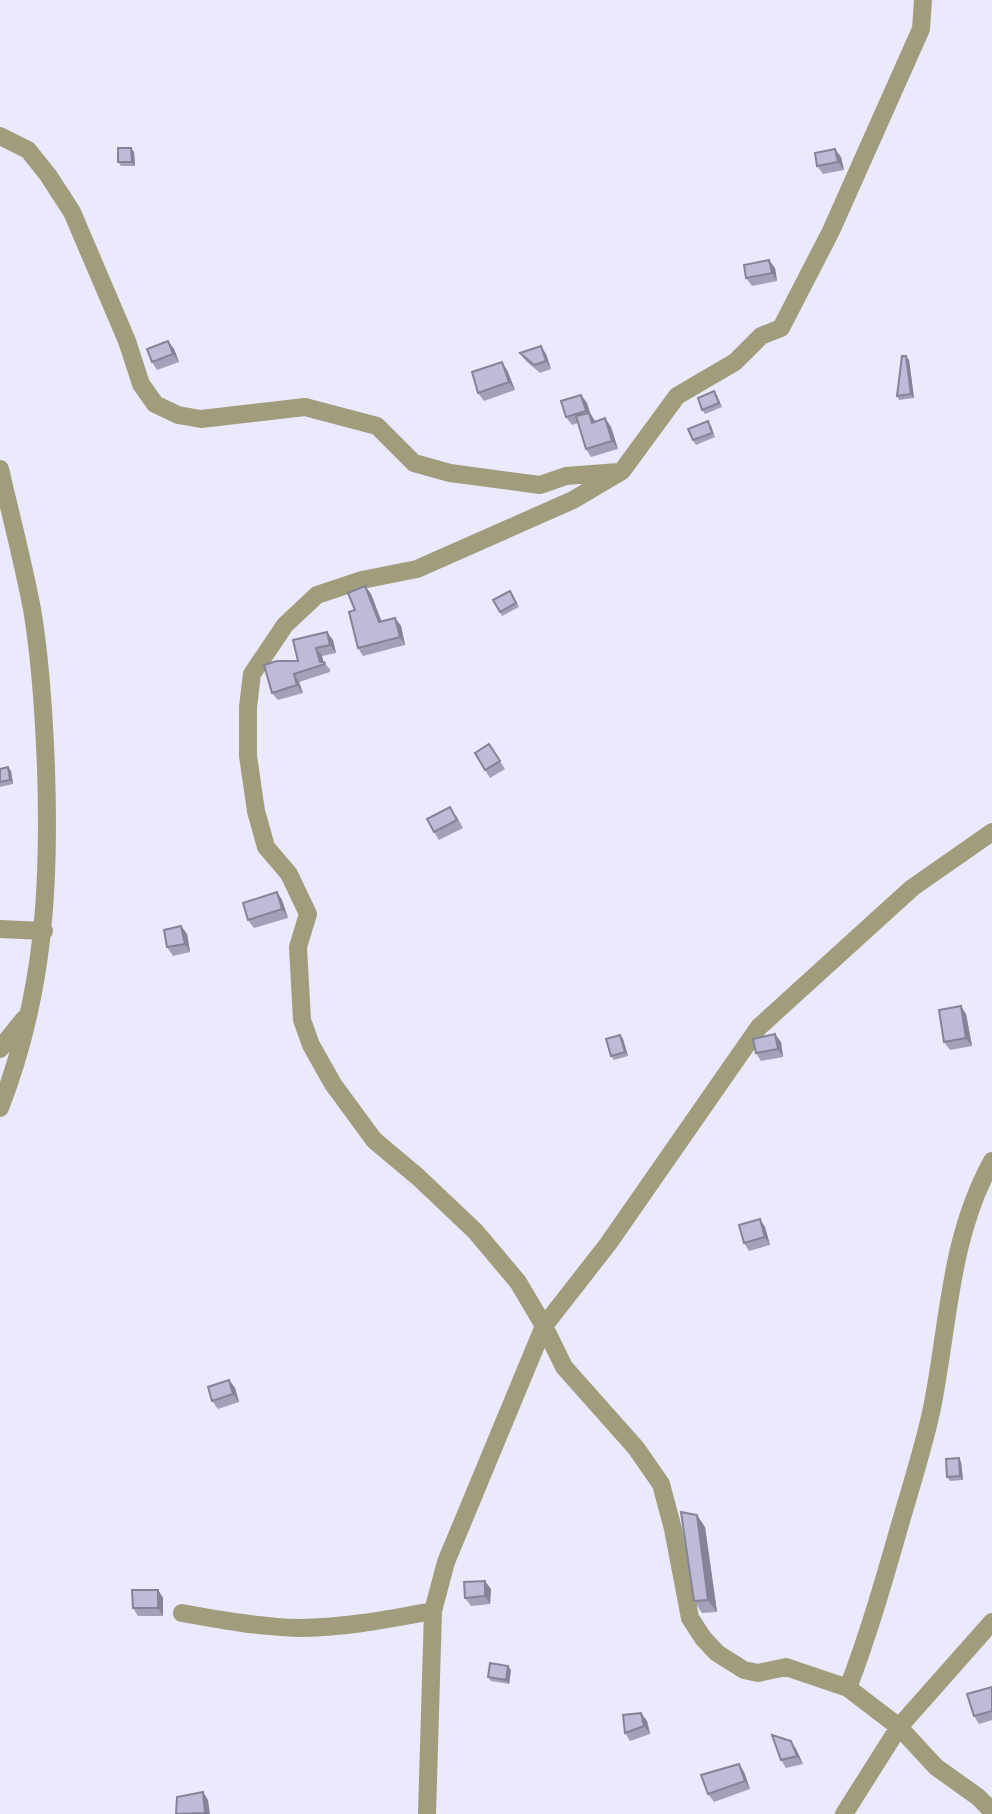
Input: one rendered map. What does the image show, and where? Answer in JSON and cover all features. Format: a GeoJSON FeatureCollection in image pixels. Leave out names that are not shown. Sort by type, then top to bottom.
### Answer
{"type":"FeatureCollection","features":[{"type":"Feature","properties":{"kind":"street"},"geometry":{"type":"LineString","coordinates":[[923,0],[921,29],[831,231],[781,328],[761,336],[735,362],[677,396],[622,471],[573,500],[417,569],[341,585],[317,595],[285,625],[252,674],[248,707],[251,783],[265,847],[289,874],[308,914],[298,947],[302,1020],[311,1045],[333,1084],[374,1140],[475,1231],[518,1282],[564,1367],[636,1448],[661,1484],[690,1618],[703,1638],[718,1653],[744,1670],[758,1673],[786,1667],[848,1688],[899,1727],[936,1768],[978,1797],[992,1811]]}},
{"type":"Feature","properties":{"kind":"street"},"geometry":{"type":"LineString","coordinates":[[0,136],[28,150],[72,212],[127,341],[141,384],[155,404],[178,415],[201,419],[305,407],[377,426],[414,463],[450,473],[540,485],[566,475],[622,471]]}},
{"type":"Feature","properties":{"kind":"street"},"geometry":{"type":"LineString","coordinates":[[0,469],[32,611],[41,673],[48,825],[44,931],[38,975],[15,1070],[0,1108]]}},
{"type":"Feature","properties":{"kind":"street"},"geometry":{"type":"LineString","coordinates":[[427,1814],[433,1611],[446,1562],[544,1326],[608,1244],[759,1027],[912,888],[992,832]]}},
{"type":"Feature","properties":{"kind":"street"},"geometry":{"type":"LineString","coordinates":[[0,929],[44,931]]}},
{"type":"Feature","properties":{"kind":"street"},"geometry":{"type":"LineString","coordinates":[[0,1049],[28,1014]]}},
{"type":"Feature","properties":{"kind":"street"},"geometry":{"type":"LineString","coordinates":[[848,1688],[867,1639],[928,1427],[937,1385],[950,1285],[962,1230],[992,1161]]}},
{"type":"Feature","properties":{"kind":"street"},"geometry":{"type":"LineString","coordinates":[[182,1613],[235,1623],[300,1628],[367,1623],[433,1611]]}},
{"type":"Feature","properties":{"kind":"street"},"geometry":{"type":"LineString","coordinates":[[844,1814],[899,1727],[992,1622]]}},
{"type":"Feature","properties":{"kind":"building"},"geometry":{"type":"Polygon","coordinates":[[[118,148],[131,148],[132,162],[118,162],[118,148]]]}},
{"type":"Feature","properties":{"kind":"building"},"geometry":{"type":"Polygon","coordinates":[[[835,149],[838,162],[817,166],[815,153],[835,149]]]}},
{"type":"Feature","properties":{"kind":"building"},"geometry":{"type":"Polygon","coordinates":[[[769,260],[772,273],[746,278],[744,265],[769,260]]]}},
{"type":"Feature","properties":{"kind":"building"},"geometry":{"type":"Polygon","coordinates":[[[168,341],[173,354],[152,362],[147,349],[168,341]]]}},
{"type":"Feature","properties":{"kind":"building"},"geometry":{"type":"Polygon","coordinates":[[[541,346],[546,361],[534,365],[520,353],[541,346]]]}},
{"type":"Feature","properties":{"kind":"building"},"geometry":{"type":"Polygon","coordinates":[[[902,356],[906,356],[911,394],[897,396],[902,356]]]}},
{"type":"Feature","properties":{"kind":"building"},"geometry":{"type":"Polygon","coordinates":[[[502,362],[509,382],[478,393],[472,372],[502,362]]]}},
{"type":"Feature","properties":{"kind":"building"},"geometry":{"type":"Polygon","coordinates":[[[714,391],[719,403],[702,410],[698,398],[714,391]]]}},
{"type":"Feature","properties":{"kind":"building"},"geometry":{"type":"Polygon","coordinates":[[[581,395],[586,411],[566,417],[561,401],[581,395]]]}},
{"type":"Feature","properties":{"kind":"building"},"geometry":{"type":"Polygon","coordinates":[[[589,413],[592,423],[605,418],[612,441],[586,449],[576,416],[589,413]]]}},
{"type":"Feature","properties":{"kind":"building"},"geometry":{"type":"Polygon","coordinates":[[[708,421],[712,433],[693,440],[688,429],[708,421]]]}},
{"type":"Feature","properties":{"kind":"building"},"geometry":{"type":"Polygon","coordinates":[[[365,586],[379,622],[395,618],[400,637],[358,648],[349,612],[355,610],[348,593],[365,586]]]}},
{"type":"Feature","properties":{"kind":"building"},"geometry":{"type":"Polygon","coordinates":[[[510,591],[516,603],[500,612],[493,600],[510,591]]]}},
{"type":"Feature","properties":{"kind":"building"},"geometry":{"type":"Polygon","coordinates":[[[327,632],[330,645],[316,648],[320,662],[325,664],[294,674],[297,685],[272,693],[264,665],[277,661],[298,661],[293,640],[327,632]]]}},
{"type":"Feature","properties":{"kind":"building"},"geometry":{"type":"Polygon","coordinates":[[[489,744],[500,761],[485,770],[475,753],[489,744]]]}},
{"type":"Feature","properties":{"kind":"building"},"geometry":{"type":"Polygon","coordinates":[[[8,767],[10,780],[0,782],[0,769],[8,767]]]}},
{"type":"Feature","properties":{"kind":"building"},"geometry":{"type":"Polygon","coordinates":[[[450,807],[457,820],[434,832],[427,819],[450,807]]]}},
{"type":"Feature","properties":{"kind":"building"},"geometry":{"type":"Polygon","coordinates":[[[277,892],[282,909],[248,920],[243,903],[277,892]]]}},
{"type":"Feature","properties":{"kind":"building"},"geometry":{"type":"Polygon","coordinates":[[[181,926],[185,944],[167,947],[164,930],[181,926]]]}},
{"type":"Feature","properties":{"kind":"building"},"geometry":{"type":"Polygon","coordinates":[[[961,1006],[966,1038],[944,1042],[939,1010],[961,1006]]]}},
{"type":"Feature","properties":{"kind":"building"},"geometry":{"type":"Polygon","coordinates":[[[775,1034],[778,1049],[756,1053],[753,1039],[775,1034]]]}},
{"type":"Feature","properties":{"kind":"building"},"geometry":{"type":"Polygon","coordinates":[[[620,1035],[625,1052],[611,1056],[606,1039],[620,1035]]]}},
{"type":"Feature","properties":{"kind":"building"},"geometry":{"type":"Polygon","coordinates":[[[760,1219],[765,1237],[744,1243],[739,1225],[760,1219]]]}},
{"type":"Feature","properties":{"kind":"building"},"geometry":{"type":"Polygon","coordinates":[[[229,1380],[233,1394],[212,1401],[208,1387],[229,1380]]]}},
{"type":"Feature","properties":{"kind":"building"},"geometry":{"type":"Polygon","coordinates":[[[959,1458],[960,1476],[947,1477],[946,1459],[959,1458]]]}},
{"type":"Feature","properties":{"kind":"building"},"geometry":{"type":"Polygon","coordinates":[[[681,1512],[697,1515],[708,1600],[694,1601],[681,1512]]]}},
{"type":"Feature","properties":{"kind":"building"},"geometry":{"type":"Polygon","coordinates":[[[485,1581],[485,1596],[465,1598],[464,1582],[485,1581]]]}},
{"type":"Feature","properties":{"kind":"building"},"geometry":{"type":"Polygon","coordinates":[[[132,1590],[158,1590],[158,1608],[133,1608],[132,1590]]]}},
{"type":"Feature","properties":{"kind":"building"},"geometry":{"type":"Polygon","coordinates":[[[490,1663],[508,1666],[506,1680],[488,1677],[490,1663]]]}},
{"type":"Feature","properties":{"kind":"building"},"geometry":{"type":"Polygon","coordinates":[[[992,1687],[992,1711],[974,1716],[967,1694],[992,1687]]]}},
{"type":"Feature","properties":{"kind":"building"},"geometry":{"type":"Polygon","coordinates":[[[641,1713],[644,1726],[625,1733],[623,1715],[641,1713]]]}},
{"type":"Feature","properties":{"kind":"building"},"geometry":{"type":"Polygon","coordinates":[[[772,1735],[791,1741],[797,1756],[781,1760],[772,1735]]]}},
{"type":"Feature","properties":{"kind":"building"},"geometry":{"type":"Polygon","coordinates":[[[739,1764],[745,1781],[708,1794],[701,1775],[739,1764]]]}},
{"type":"Feature","properties":{"kind":"building"},"geometry":{"type":"Polygon","coordinates":[[[203,1792],[205,1813],[176,1814],[177,1797],[203,1792]]]}}]}
